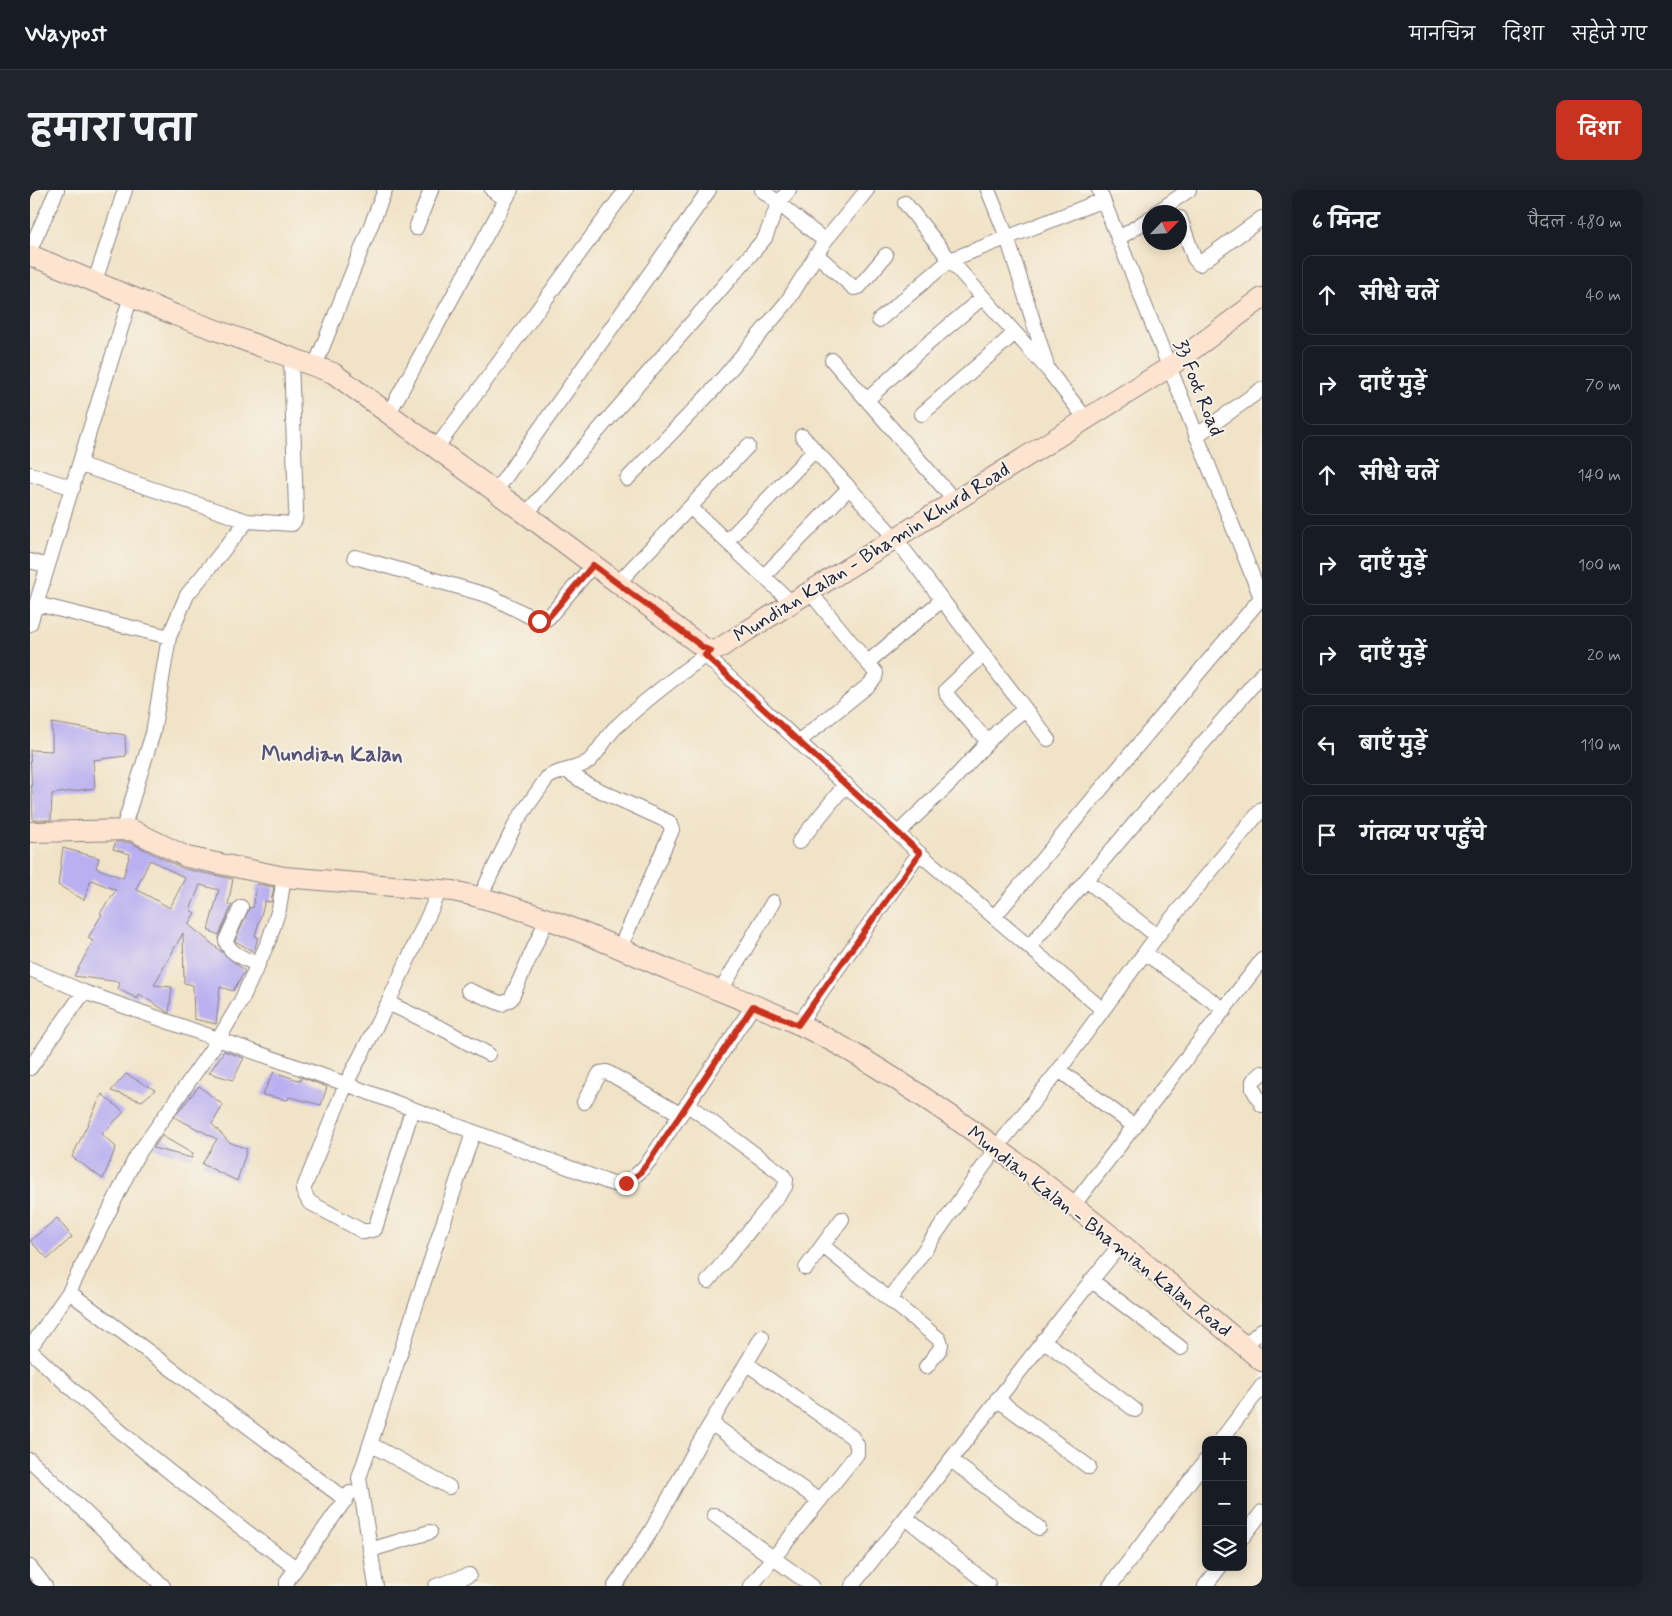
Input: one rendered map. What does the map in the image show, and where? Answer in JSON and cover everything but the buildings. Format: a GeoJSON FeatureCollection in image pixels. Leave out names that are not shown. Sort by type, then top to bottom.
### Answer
{"type":"FeatureCollection","features":[{"type":"Feature","properties":{"kind":"street"},"geometry":{"type":"LineString","coordinates":[[30,250],[57,190]]}},
{"type":"Feature","properties":{"kind":"street"},"geometry":{"type":"LineString","coordinates":[[95,281],[126,190]]}},
{"type":"Feature","properties":{"kind":"street"},"geometry":{"type":"LineString","coordinates":[[315,366],[385,190]]}},
{"type":"Feature","properties":{"kind":"street"},"geometry":{"type":"LineString","coordinates":[[416,228],[431,190]]}},
{"type":"Feature","properties":{"kind":"street"},"geometry":{"type":"LineString","coordinates":[[389,413],[509,194],[492,190]]}},
{"type":"Feature","properties":{"kind":"street"},"geometry":{"type":"LineString","coordinates":[[436,448],[626,190]]}},
{"type":"Feature","properties":{"kind":"street"},"geometry":{"type":"LineString","coordinates":[[495,492],[709,190]]}},
{"type":"Feature","properties":{"kind":"street"},"geometry":{"type":"LineString","coordinates":[[762,190],[825,240]]}},
{"type":"Feature","properties":{"kind":"street"},"geometry":{"type":"LineString","coordinates":[[526,514],[765,238],[778,204],[789,190]]}},
{"type":"Feature","properties":{"kind":"street"},"geometry":{"type":"LineString","coordinates":[[628,479],[712,391],[787,302],[825,240],[867,190]]}},
{"type":"Feature","properties":{"kind":"street"},"geometry":{"type":"LineString","coordinates":[[988,190],[1007,237],[1049,371]]}},
{"type":"Feature","properties":{"kind":"street"},"geometry":{"type":"LineString","coordinates":[[1177,205],[1188,190]]}},
{"type":"Feature","properties":{"kind":"street"},"geometry":{"type":"LineString","coordinates":[[879,320],[950,260],[1101,195]]}},
{"type":"Feature","properties":{"kind":"street","name":"33 Foot Road"},"geometry":{"type":"LineString","coordinates":[[1101,195],[1168,368],[1262,599]]}},
{"type":"Feature","properties":{"kind":"street"},"geometry":{"type":"LineString","coordinates":[[906,203],[950,260],[1049,371],[1086,419]]}},
{"type":"Feature","properties":{"kind":"street"},"geometry":{"type":"LineString","coordinates":[[1187,238],[1194,258],[1199,264],[1262,218]]}},
{"type":"Feature","properties":{"kind":"street"},"geometry":{"type":"LineString","coordinates":[[1118,239],[1142,223]]}},
{"type":"Feature","properties":{"kind":"street"},"geometry":{"type":"LineString","coordinates":[[816,254],[854,288],[858,287],[886,255]]}},
{"type":"Feature","properties":{"kind":"street","name":"Mundian Kalan - Bhamin Khurd Road"},"geometry":{"type":"LineString","coordinates":[[30,255],[175,315],[315,366],[347,382],[618,583],[708,653],[718,649],[1168,368],[1262,298]]}},
{"type":"Feature","properties":{"kind":"street"},"geometry":{"type":"LineString","coordinates":[[30,624],[131,296]]}},
{"type":"Feature","properties":{"kind":"street"},"geometry":{"type":"LineString","coordinates":[[867,400],[923,348],[983,298]]}},
{"type":"Feature","properties":{"kind":"street"},"geometry":{"type":"LineString","coordinates":[[922,414],[1016,334]]}},
{"type":"Feature","properties":{"kind":"street"},"geometry":{"type":"LineString","coordinates":[[80,465],[247,521],[288,524],[295,520],[291,357]]}},
{"type":"Feature","properties":{"kind":"street"},"geometry":{"type":"LineString","coordinates":[[832,360],[955,501]]}},
{"type":"Feature","properties":{"kind":"street"},"geometry":{"type":"LineString","coordinates":[[1196,436],[1262,389]]}},
{"type":"Feature","properties":{"kind":"street"},"geometry":{"type":"LineString","coordinates":[[802,436],[895,538],[1048,739]]}},
{"type":"Feature","properties":{"kind":"street"},"geometry":{"type":"LineString","coordinates":[[618,583],[748,446]]}},
{"type":"Feature","properties":{"kind":"street"},"geometry":{"type":"LineString","coordinates":[[727,541],[815,450]]}},
{"type":"Feature","properties":{"kind":"street"},"geometry":{"type":"LineString","coordinates":[[30,474],[72,488]]}},
{"type":"Feature","properties":{"kind":"street"},"geometry":{"type":"LineString","coordinates":[[764,576],[849,488]]}},
{"type":"Feature","properties":{"kind":"street"},"geometry":{"type":"LineString","coordinates":[[690,507],[792,603]]}},
{"type":"Feature","properties":{"kind":"street"},"geometry":{"type":"LineString","coordinates":[[123,829],[153,733],[169,637],[187,595],[247,521]]}},
{"type":"Feature","properties":{"kind":"street"},"geometry":{"type":"LineString","coordinates":[[355,557],[490,596],[541,622],[548,618],[593,565]]}},
{"type":"Feature","properties":{"kind":"street"},"geometry":{"type":"LineString","coordinates":[[30,561],[48,566]]}},
{"type":"Feature","properties":{"kind":"street"},"geometry":{"type":"LineString","coordinates":[[799,741],[869,685],[876,673],[810,592]]}},
{"type":"Feature","properties":{"kind":"street"},"geometry":{"type":"LineString","coordinates":[[994,917],[1262,599]]}},
{"type":"Feature","properties":{"kind":"street"},"geometry":{"type":"LineString","coordinates":[[868,662],[942,600]]}},
{"type":"Feature","properties":{"kind":"street"},"geometry":{"type":"LineString","coordinates":[[36,604],[169,637]]}},
{"type":"Feature","properties":{"kind":"street"},"geometry":{"type":"LineString","coordinates":[[480,897],[517,821],[547,778],[552,774],[567,771],[590,760],[610,733],[636,709],[708,653],[799,741],[920,853],[1103,1010]]}},
{"type":"Feature","properties":{"kind":"street"},"geometry":{"type":"LineString","coordinates":[[984,654],[946,690],[947,695],[988,742]]}},
{"type":"Feature","properties":{"kind":"street"},"geometry":{"type":"LineString","coordinates":[[1029,947],[1262,674]]}},
{"type":"Feature","properties":{"kind":"street"},"geometry":{"type":"LineString","coordinates":[[898,833],[988,742],[1025,709]]}},
{"type":"Feature","properties":{"kind":"street"},"geometry":{"type":"LineString","coordinates":[[567,771],[588,785],[669,822],[672,826],[672,830],[620,948]]}},
{"type":"Feature","properties":{"kind":"street"},"geometry":{"type":"LineString","coordinates":[[799,842],[846,784]]}},
{"type":"Feature","properties":{"kind":"street"},"geometry":{"type":"LineString","coordinates":[[890,1299],[997,1147],[1059,1070],[1157,936],[1262,809]]}},
{"type":"Feature","properties":{"kind":"street","name":"Mundian Kalan - Bhamian Kalan Road"},"geometry":{"type":"LineString","coordinates":[[30,832],[123,829],[138,832],[187,857],[284,877],[440,890],[480,897],[548,919],[620,948],[798,1025],[852,1052],[997,1147],[1262,1361]]}},
{"type":"Feature","properties":{"kind":"street"},"geometry":{"type":"LineString","coordinates":[[798,1025],[920,853]]}},
{"type":"Feature","properties":{"kind":"street"},"geometry":{"type":"LineString","coordinates":[[284,877],[279,909],[258,965],[218,1040],[136,1157],[69,1292],[30,1349],[138,1449],[217,1511],[296,1568]]}},
{"type":"Feature","properties":{"kind":"street"},"geometry":{"type":"LineString","coordinates":[[1086,880],[1157,936]]}},
{"type":"Feature","properties":{"kind":"street"},"geometry":{"type":"LineString","coordinates":[[412,1110],[375,1228],[364,1232],[309,1202],[303,1190],[346,1084],[388,1003],[440,890]]}},
{"type":"Feature","properties":{"kind":"street"},"geometry":{"type":"LineString","coordinates":[[720,992],[773,902]]}},
{"type":"Feature","properties":{"kind":"street"},"geometry":{"type":"LineString","coordinates":[[241,907],[226,940],[227,946],[231,951],[258,965]]}},
{"type":"Feature","properties":{"kind":"street"},"geometry":{"type":"LineString","coordinates":[[468,990],[502,1004],[511,1000],[548,919]]}},
{"type":"Feature","properties":{"kind":"street"},"geometry":{"type":"LineString","coordinates":[[1145,953],[1225,1010]]}},
{"type":"Feature","properties":{"kind":"street"},"geometry":{"type":"LineString","coordinates":[[1072,1207],[1262,960]]}},
{"type":"Feature","properties":{"kind":"street"},"geometry":{"type":"LineString","coordinates":[[30,969],[84,992],[346,1084],[613,1184],[626,1183],[639,1174],[753,1006]]}},
{"type":"Feature","properties":{"kind":"street"},"geometry":{"type":"LineString","coordinates":[[30,1068],[84,992]]}},
{"type":"Feature","properties":{"kind":"street"},"geometry":{"type":"LineString","coordinates":[[388,1003],[445,1030],[488,1054]]}},
{"type":"Feature","properties":{"kind":"street"},"geometry":{"type":"LineString","coordinates":[[1059,1070],[1135,1127]]}},
{"type":"Feature","properties":{"kind":"street"},"geometry":{"type":"LineString","coordinates":[[584,1102],[600,1073],[607,1072],[684,1109],[782,1174],[786,1180],[784,1187],[708,1281]]}},
{"type":"Feature","properties":{"kind":"street"},"geometry":{"type":"LineString","coordinates":[[1262,1073],[1253,1081],[1253,1089],[1262,1105]]}},
{"type":"Feature","properties":{"kind":"street"},"geometry":{"type":"LineString","coordinates":[[287,1586],[287,1581],[346,1500],[359,1478],[473,1133]]}},
{"type":"Feature","properties":{"kind":"street"},"geometry":{"type":"LineString","coordinates":[[806,1268],[842,1219]]}},
{"type":"Feature","properties":{"kind":"street"},"geometry":{"type":"LineString","coordinates":[[855,1585],[997,1399],[1120,1245]]}},
{"type":"Feature","properties":{"kind":"street"},"geometry":{"type":"LineString","coordinates":[[822,1246],[939,1339],[941,1344],[940,1350],[926,1367]]}},
{"type":"Feature","properties":{"kind":"street"},"geometry":{"type":"LineString","coordinates":[[1091,1280],[1180,1348]]}},
{"type":"Feature","properties":{"kind":"street"},"geometry":{"type":"LineString","coordinates":[[69,1292],[346,1500]]}},
{"type":"Feature","properties":{"kind":"street"},"geometry":{"type":"LineString","coordinates":[[1244,1346],[1262,1330]]}},
{"type":"Feature","properties":{"kind":"street"},"geometry":{"type":"LineString","coordinates":[[615,1586],[651,1531],[711,1423],[762,1337]]}},
{"type":"Feature","properties":{"kind":"street"},"geometry":{"type":"LineString","coordinates":[[1043,1340],[1134,1410]]}},
{"type":"Feature","properties":{"kind":"street"},"geometry":{"type":"LineString","coordinates":[[747,1364],[852,1437],[856,1445],[857,1454],[818,1500],[751,1586]]}},
{"type":"Feature","properties":{"kind":"street"},"geometry":{"type":"LineString","coordinates":[[1224,1436],[1262,1386]]}},
{"type":"Feature","properties":{"kind":"street"},"geometry":{"type":"LineString","coordinates":[[997,1399],[1090,1467]]}},
{"type":"Feature","properties":{"kind":"street"},"geometry":{"type":"LineString","coordinates":[[711,1423],[818,1500]]}},
{"type":"Feature","properties":{"kind":"street"},"geometry":{"type":"LineString","coordinates":[[370,1444],[449,1487]]}},
{"type":"Feature","properties":{"kind":"street"},"geometry":{"type":"LineString","coordinates":[[30,1460],[163,1586]]}},
{"type":"Feature","properties":{"kind":"street"},"geometry":{"type":"LineString","coordinates":[[951,1460],[1038,1528]]}},
{"type":"Feature","properties":{"kind":"street"},"geometry":{"type":"LineString","coordinates":[[1110,1586],[1202,1465]]}},
{"type":"Feature","properties":{"kind":"street"},"geometry":{"type":"LineString","coordinates":[[359,1478],[376,1586]]}},
{"type":"Feature","properties":{"kind":"street"},"geometry":{"type":"LineString","coordinates":[[1247,1532],[1262,1512]]}},
{"type":"Feature","properties":{"kind":"street"},"geometry":{"type":"LineString","coordinates":[[714,1515],[812,1586]]}},
{"type":"Feature","properties":{"kind":"street"},"geometry":{"type":"LineString","coordinates":[[906,1518],[988,1584]]}},
{"type":"Feature","properties":{"kind":"street"},"geometry":{"type":"LineString","coordinates":[[370,1550],[430,1532]]}},
{"type":"Feature","properties":{"kind":"street"},"geometry":{"type":"LineString","coordinates":[[30,1567],[45,1586]]}},
{"type":"Feature","properties":{"kind":"street"},"geometry":{"type":"LineString","coordinates":[[1205,1586],[1217,1571]]}},
{"type":"Feature","properties":{"kind":"street"},"geometry":{"type":"LineString","coordinates":[[436,1586],[469,1575]]}},
{"type":"Feature","properties":{"kind":"district","name":"Mundian Kalan"},"geometry":{"type":"Point","coordinates":[332,755]}},
{"type":"Feature","properties":{"kind":"route"},"geometry":{"type":"LineString","coordinates":[[539,621],[543,622],[548,618],[593,565],[704,648],[711,651],[705,655],[920,853],[798,1025],[753,1006],[650,1160],[639,1174],[626,1183]]}}]}
